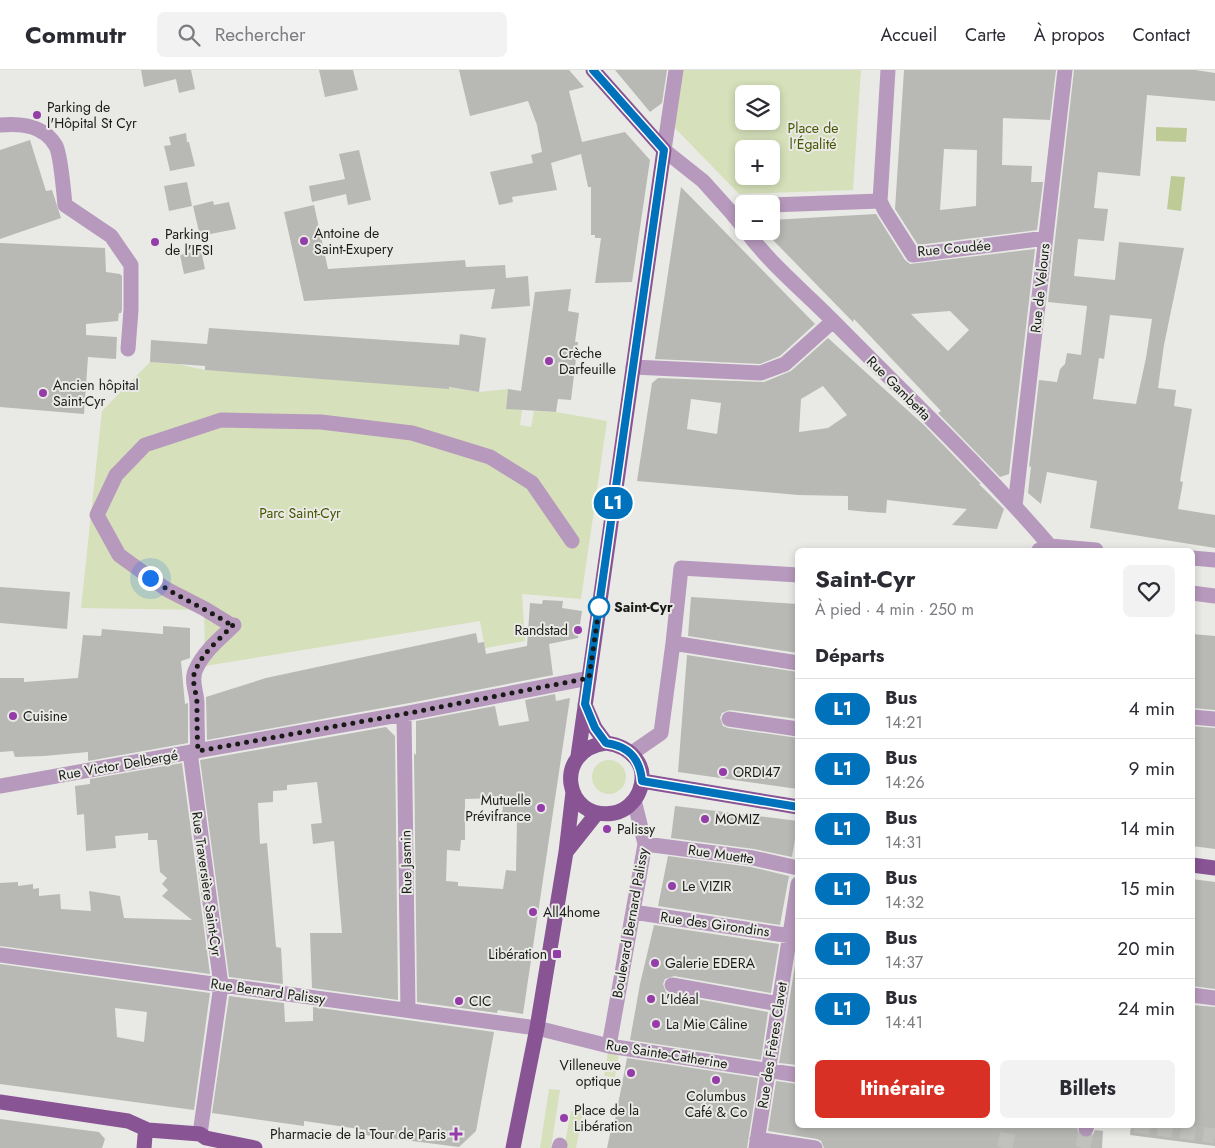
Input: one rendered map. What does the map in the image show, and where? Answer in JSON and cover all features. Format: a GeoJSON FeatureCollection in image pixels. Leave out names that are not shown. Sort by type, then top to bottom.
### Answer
{"type":"FeatureCollection","features":[{"type":"Feature","properties":{"kind":"main road"},"geometry":{"type":"LineString","coordinates":[[578,756],[664,150],[593,70]]}},
{"type":"Feature","properties":{"kind":"main road"},"geometry":{"type":"LineString","coordinates":[[585,704],[595,728],[606,743]]}},
{"type":"Feature","properties":{"kind":"main road"},"geometry":{"type":"LineString","coordinates":[[512,1145],[536,1029],[566,852],[573,792],[571,774],[573,764],[578,756],[595,744],[617,744],[632,753],[641,771],[640,791],[627,808],[618,812],[608,814],[597,813],[587,809],[579,802],[573,792]]}},
{"type":"Feature","properties":{"kind":"main road"},"geometry":{"type":"LineString","coordinates":[[642,781],[795,806]]}},
{"type":"Feature","properties":{"kind":"main road"},"geometry":{"type":"LineString","coordinates":[[566,852],[597,813]]}},
{"type":"Feature","properties":{"kind":"main road"},"geometry":{"type":"LineString","coordinates":[[1195,865],[1215,868]]}},
{"type":"Feature","properties":{"kind":"main road"},"geometry":{"type":"LineString","coordinates":[[0,1102],[128,1121],[148,1130],[255,1148]]}},
{"type":"Feature","properties":{"kind":"main road"},"geometry":{"type":"LineString","coordinates":[[144,1148],[145,1136],[148,1130]]}},
{"type":"Feature","properties":{"kind":"street"},"geometry":{"type":"LineString","coordinates":[[664,150],[676,70]]}},
{"type":"Feature","properties":{"kind":"street"},"geometry":{"type":"LineString","coordinates":[[780,205],[882,206],[888,70]]}},
{"type":"Feature","properties":{"kind":"street","name":"Rue de Velours"},"geometry":{"type":"LineString","coordinates":[[1015,506],[1065,70]]}},
{"type":"Feature","properties":{"kind":"street"},"geometry":{"type":"LineString","coordinates":[[0,125],[14,124],[40,129],[56,146],[65,205],[111,236],[131,266],[131,310],[128,350]]}},
{"type":"Feature","properties":{"kind":"street","name":"Rue Gambetta"},"geometry":{"type":"LineString","coordinates":[[664,150],[735,207]]}},
{"type":"Feature","properties":{"kind":"street","name":"Rue Coudée"},"geometry":{"type":"LineString","coordinates":[[882,206],[913,254],[1046,238]]}},
{"type":"Feature","properties":{"kind":"street","name":"Rue Gambetta"},"geometry":{"type":"LineString","coordinates":[[753,240],[762,252],[1015,506],[1045,548]]}},
{"type":"Feature","properties":{"kind":"street"},"geometry":{"type":"LineString","coordinates":[[633,367],[761,373],[785,364],[832,321]]}},
{"type":"Feature","properties":{"kind":"street","name":"Rue Traversière Saint-Cyr"},"geometry":{"type":"LineString","coordinates":[[205,1140],[220,985],[194,752],[197,702],[193,683],[195,671],[215,643],[234,624],[231,625],[166,589],[119,555],[97,515],[116,475],[145,445],[221,420],[321,422],[412,433],[490,458],[532,483],[572,541]]}},
{"type":"Feature","properties":{"kind":"street"},"geometry":{"type":"LineString","coordinates":[[1195,558],[1215,560]]}},
{"type":"Feature","properties":{"kind":"street"},"geometry":{"type":"LineString","coordinates":[[632,753],[661,733],[673,643],[680,568],[795,575]]}},
{"type":"Feature","properties":{"kind":"street"},"geometry":{"type":"LineString","coordinates":[[1195,594],[1215,596]]}},
{"type":"Feature","properties":{"kind":"street"},"geometry":{"type":"LineString","coordinates":[[673,643],[795,663]]}},
{"type":"Feature","properties":{"kind":"street","name":"Rue Victor Delbergé"},"geometry":{"type":"LineString","coordinates":[[0,786],[404,714],[589,678]]}},
{"type":"Feature","properties":{"kind":"street","name":"Rue Jasmin"},"geometry":{"type":"LineString","coordinates":[[404,714],[408,1010]]}},
{"type":"Feature","properties":{"kind":"street"},"geometry":{"type":"LineString","coordinates":[[1195,717],[1215,720]]}},
{"type":"Feature","properties":{"kind":"street"},"geometry":{"type":"LineString","coordinates":[[729,719],[795,729]]}},
{"type":"Feature","properties":{"kind":"street","name":"Boulevard Bernard Palissy"},"geometry":{"type":"LineString","coordinates":[[609,1046],[645,844],[634,800]]}},
{"type":"Feature","properties":{"kind":"street","name":"Rue Muette"},"geometry":{"type":"LineString","coordinates":[[645,844],[753,858],[795,867]]}},
{"type":"Feature","properties":{"kind":"street","name":"Rue des Girondins"},"geometry":{"type":"LineString","coordinates":[[633,912],[793,936]]}},
{"type":"Feature","properties":{"kind":"street","name":"Rue des Frères Clavet"},"geometry":{"type":"LineString","coordinates":[[756,1144],[779,1004],[793,936],[795,915]]}},
{"type":"Feature","properties":{"kind":"street","name":"Rue Bernard Palissy"},"geometry":{"type":"LineString","coordinates":[[0,955],[536,1029]]}},
{"type":"Feature","properties":{"kind":"street"},"geometry":{"type":"LineString","coordinates":[[672,984],[779,1004]]}},
{"type":"Feature","properties":{"kind":"street"},"geometry":{"type":"LineString","coordinates":[[1195,995],[1215,998]]}},
{"type":"Feature","properties":{"kind":"street","name":"Rue Sainte-Catherine"},"geometry":{"type":"LineString","coordinates":[[536,1029],[609,1046],[795,1075]]}},
{"type":"Feature","properties":{"kind":"street"},"geometry":{"type":"LineString","coordinates":[[756,1144],[815,1148]]}},
{"type":"Feature","properties":{"kind":"green space","name":"Place de l'Égalité"},"geometry":{"type":"Polygon","coordinates":[[[682,70],[861,70],[853,190],[739,194],[674,127],[682,70]]]}},
{"type":"Feature","properties":{"kind":"green space","name":"Parc Saint-Cyr"},"geometry":{"type":"Polygon","coordinates":[[[150,362],[177,364],[205,370],[453,388],[479,392],[508,389],[506,408],[522,410],[520,425],[531,427],[534,411],[556,412],[607,421],[581,599],[522,594],[525,641],[485,648],[480,621],[205,666],[204,610],[81,608],[102,411],[150,362]]]}},
{"type":"Feature","properties":{"kind":"green space"},"geometry":{"type":"Polygon","coordinates":[[[609,760],[621,765],[626,777],[621,789],[609,794],[597,789],[592,777],[597,765],[609,760]]]}},
{"type":"Feature","properties":{"kind":"green space"},"geometry":{"type":"Polygon","coordinates":[[[608,1052],[619,1053],[615,1077],[604,1076],[608,1052]]]}},
{"type":"Feature","properties":{"kind":"green space"},"geometry":{"type":"Polygon","coordinates":[[[549,1089],[560,1090],[551,1148],[540,1148],[549,1089]]]}},
{"type":"Feature","properties":{"kind":"green space"},"geometry":{"type":"Polygon","coordinates":[[[571,1111],[583,1113],[576,1148],[564,1148],[571,1111]]]}},
{"type":"Feature","properties":{"kind":"shaded area"},"geometry":{"type":"Polygon","coordinates":[[[1156,127],[1187,128],[1186,142],[1156,141],[1156,127]]]}},
{"type":"Feature","properties":{"kind":"shaded area"},"geometry":{"type":"Polygon","coordinates":[[[1171,176],[1185,177],[1181,211],[1167,209],[1171,176]]]}},
{"type":"Feature","properties":{"kind":"building"},"geometry":{"type":"Polygon","coordinates":[[[141,70],[191,70],[195,89],[179,93],[176,79],[144,87],[141,70]]]}},
{"type":"Feature","properties":{"kind":"building"},"geometry":{"type":"Polygon","coordinates":[[[319,70],[353,70],[358,90],[325,97],[319,70]]]}},
{"type":"Feature","properties":{"kind":"building"},"geometry":{"type":"Polygon","coordinates":[[[459,70],[569,70],[584,87],[569,91],[582,142],[625,132],[650,160],[632,282],[595,283],[601,238],[595,238],[595,235],[591,235],[591,187],[588,187],[581,154],[551,163],[557,190],[512,197],[513,202],[499,205],[490,172],[533,163],[531,155],[542,152],[537,125],[528,101],[470,116],[459,70]]]}},
{"type":"Feature","properties":{"kind":"building"},"geometry":{"type":"Polygon","coordinates":[[[615,70],[667,70],[662,103],[650,112],[615,70]]]}},
{"type":"Feature","properties":{"kind":"building"},"geometry":{"type":"Polygon","coordinates":[[[904,70],[1056,70],[1050,120],[1003,118],[1002,165],[1032,166],[1031,182],[1043,182],[1037,230],[918,245],[895,209],[904,70]],[[944,149],[940,210],[976,206],[977,150],[944,149]]]}},
{"type":"Feature","properties":{"kind":"building"},"geometry":{"type":"Polygon","coordinates":[[[1074,70],[1195,70],[1215,73],[1215,101],[1147,95],[1140,176],[1098,172],[1094,208],[1108,209],[1104,241],[1078,239],[1074,276],[1115,280],[1119,242],[1184,248],[1164,345],[1158,388],[1176,390],[1174,406],[1192,409],[1180,481],[1183,482],[1178,509],[1215,515],[1215,548],[1090,528],[1097,481],[1047,472],[1041,504],[1028,493],[1031,466],[1029,467],[1039,380],[1057,382],[1060,369],[1065,364],[1067,353],[1081,355],[1087,306],[1048,302],[1074,70]],[[1110,315],[1104,359],[1099,358],[1093,399],[1136,404],[1152,319],[1110,315]]]}},
{"type":"Feature","properties":{"kind":"building"},"geometry":{"type":"Polygon","coordinates":[[[186,133],[195,166],[170,171],[164,146],[171,145],[169,137],[186,133]]]}},
{"type":"Feature","properties":{"kind":"building"},"geometry":{"type":"Polygon","coordinates":[[[30,140],[46,191],[52,190],[61,218],[0,239],[0,150],[30,140]]]}},
{"type":"Feature","properties":{"kind":"building"},"geometry":{"type":"Polygon","coordinates":[[[359,150],[371,200],[348,205],[346,194],[312,202],[309,186],[345,179],[339,154],[359,150]]]}},
{"type":"Feature","properties":{"kind":"building"},"geometry":{"type":"Polygon","coordinates":[[[187,182],[192,206],[169,211],[164,186],[187,182]]]}},
{"type":"Feature","properties":{"kind":"building"},"geometry":{"type":"Polygon","coordinates":[[[681,187],[815,324],[780,356],[760,364],[655,359],[681,187]]]}},
{"type":"Feature","properties":{"kind":"building"},"geometry":{"type":"Polygon","coordinates":[[[213,201],[214,205],[229,202],[236,229],[200,236],[193,206],[213,201]]]}},
{"type":"Feature","properties":{"kind":"building","name":"Antoine de Saint-Exupery"},"geometry":{"type":"Polygon","coordinates":[[[314,205],[328,269],[465,260],[466,267],[505,265],[506,278],[528,276],[530,306],[491,309],[495,289],[304,301],[284,212],[314,205]]]}},
{"type":"Feature","properties":{"kind":"building"},"geometry":{"type":"Polygon","coordinates":[[[876,214],[905,260],[910,264],[1035,249],[1009,474],[1000,477],[938,413],[941,411],[854,319],[853,322],[773,240],[780,240],[780,219],[876,214]],[[950,311],[911,314],[948,351],[969,330],[950,311]]]}},
{"type":"Feature","properties":{"kind":"building","name":"Ancien hôpital Saint-Cyr"},"geometry":{"type":"Polygon","coordinates":[[[0,243],[105,248],[106,272],[122,276],[122,310],[119,313],[118,321],[86,324],[86,335],[117,337],[116,359],[88,357],[84,414],[0,407],[0,243]]]}},
{"type":"Feature","properties":{"kind":"building"},"geometry":{"type":"Polygon","coordinates":[[[201,250],[205,269],[184,274],[180,255],[201,250]]]}},
{"type":"Feature","properties":{"kind":"building","name":"Crèche Darfeuille"},"geometry":{"type":"Polygon","coordinates":[[[571,289],[568,311],[579,313],[575,342],[578,342],[571,400],[558,399],[556,412],[506,409],[508,389],[521,391],[535,292],[571,289]]]}},
{"type":"Feature","properties":{"kind":"building"},"geometry":{"type":"Polygon","coordinates":[[[209,328],[459,345],[460,334],[486,338],[479,392],[449,387],[449,389],[205,370],[205,366],[150,362],[151,340],[207,344],[209,328]]]}},
{"type":"Feature","properties":{"kind":"building"},"geometry":{"type":"Polygon","coordinates":[[[828,338],[925,426],[1004,509],[997,529],[952,525],[967,509],[887,500],[886,513],[868,512],[848,510],[848,496],[798,495],[637,481],[652,383],[658,378],[764,382],[791,371],[828,338]],[[823,386],[801,399],[799,432],[828,428],[847,415],[823,386]],[[691,399],[687,429],[717,434],[721,403],[691,399]]]}},
{"type":"Feature","properties":{"kind":"building"},"geometry":{"type":"Polygon","coordinates":[[[0,587],[70,592],[67,629],[0,623],[0,587]]]}},
{"type":"Feature","properties":{"kind":"building"},"geometry":{"type":"Polygon","coordinates":[[[691,597],[795,604],[795,653],[688,636],[691,597]]]}},
{"type":"Feature","properties":{"kind":"building"},"geometry":{"type":"Polygon","coordinates":[[[543,600],[563,601],[562,608],[582,611],[578,638],[549,644],[553,675],[207,740],[206,697],[266,678],[476,633],[478,643],[484,642],[486,654],[527,646],[530,603],[542,604],[543,600]]]}},
{"type":"Feature","properties":{"kind":"building"},"geometry":{"type":"Polygon","coordinates":[[[163,626],[190,628],[190,658],[181,661],[185,704],[188,703],[188,743],[88,761],[88,752],[15,757],[13,751],[0,752],[0,678],[24,678],[24,682],[78,678],[83,635],[101,636],[102,629],[163,634],[163,626]]]}},
{"type":"Feature","properties":{"kind":"building"},"geometry":{"type":"Polygon","coordinates":[[[1195,634],[1215,636],[1215,710],[1195,708],[1195,634]]]}},
{"type":"Feature","properties":{"kind":"building"},"geometry":{"type":"Polygon","coordinates":[[[687,655],[795,672],[795,719],[730,710],[722,713],[720,718],[723,726],[728,728],[795,738],[795,789],[678,772],[687,655]]]}},
{"type":"Feature","properties":{"kind":"building"},"geometry":{"type":"Polygon","coordinates":[[[555,694],[556,701],[570,698],[523,1014],[498,1010],[497,1013],[417,1002],[414,753],[416,755],[416,721],[495,706],[499,726],[529,721],[525,700],[555,694]],[[498,798],[465,799],[465,840],[461,840],[460,851],[447,850],[446,881],[458,882],[458,886],[503,889],[506,870],[516,871],[517,820],[502,820],[503,801],[497,801],[498,798]]]}},
{"type":"Feature","properties":{"kind":"building"},"geometry":{"type":"Polygon","coordinates":[[[1195,726],[1215,728],[1215,849],[1195,846],[1195,726]]]}},
{"type":"Feature","properties":{"kind":"building"},"geometry":{"type":"Polygon","coordinates":[[[386,727],[395,736],[398,1000],[312,988],[310,933],[342,933],[334,841],[313,844],[311,824],[322,823],[317,782],[287,785],[287,790],[273,791],[273,802],[258,803],[260,844],[267,843],[276,947],[281,948],[283,984],[229,977],[200,760],[386,727]]]}},
{"type":"Feature","properties":{"kind":"building"},"geometry":{"type":"Polygon","coordinates":[[[182,763],[210,974],[0,946],[0,883],[18,882],[18,886],[33,884],[33,889],[39,888],[39,896],[60,894],[61,909],[91,911],[89,891],[120,896],[124,918],[192,920],[162,896],[168,890],[162,884],[167,878],[160,872],[157,840],[148,840],[148,833],[115,836],[116,848],[86,851],[84,814],[77,815],[75,786],[90,784],[90,779],[182,763]]]}},
{"type":"Feature","properties":{"kind":"building"},"geometry":{"type":"Polygon","coordinates":[[[675,806],[795,821],[795,839],[792,857],[754,849],[671,838],[675,806]]]}},
{"type":"Feature","properties":{"kind":"building"},"geometry":{"type":"Polygon","coordinates":[[[668,856],[751,867],[789,876],[780,925],[658,906],[668,856]]]}},
{"type":"Feature","properties":{"kind":"building"},"geometry":{"type":"Polygon","coordinates":[[[1195,879],[1215,882],[1215,989],[1195,986],[1195,879]]]}},
{"type":"Feature","properties":{"kind":"building"},"geometry":{"type":"Polygon","coordinates":[[[654,925],[779,944],[771,993],[674,976],[665,979],[663,984],[666,992],[670,994],[768,1012],[761,1060],[630,1040],[640,984],[654,925]]]}},
{"type":"Feature","properties":{"kind":"building"},"geometry":{"type":"Polygon","coordinates":[[[0,964],[210,993],[194,1110],[0,1084],[0,964]],[[115,1008],[117,1037],[144,1042],[147,1012],[115,1008]]]}},
{"type":"Feature","properties":{"kind":"building"},"geometry":{"type":"Polygon","coordinates":[[[795,965],[795,1065],[779,1063],[795,965]]]}},
{"type":"Feature","properties":{"kind":"building"},"geometry":{"type":"Polygon","coordinates":[[[229,996],[284,1003],[285,1022],[313,1021],[313,1007],[494,1032],[476,1131],[459,1147],[365,1135],[366,1130],[304,1121],[304,1126],[212,1113],[229,996]]]}},
{"type":"Feature","properties":{"kind":"building"},"geometry":{"type":"Polygon","coordinates":[[[1195,1005],[1215,1007],[1215,1146],[1130,1135],[1131,1128],[1195,1128],[1195,1005]]]}},
{"type":"Feature","properties":{"kind":"building"},"geometry":{"type":"Polygon","coordinates":[[[627,1058],[758,1078],[747,1148],[607,1148],[613,1120],[615,1120],[627,1058]]]}},
{"type":"Feature","properties":{"kind":"building"},"geometry":{"type":"Polygon","coordinates":[[[776,1081],[795,1084],[795,1128],[1077,1128],[1079,1135],[1084,1138],[1092,1136],[1095,1130],[1103,1131],[1102,1148],[824,1148],[821,1141],[817,1139],[768,1131],[776,1081]]]}},
{"type":"Feature","properties":{"kind":"building"},"geometry":{"type":"Polygon","coordinates":[[[0,1119],[99,1132],[105,1139],[102,1148],[0,1148],[0,1119]]]}},
{"type":"Feature","properties":{"kind":"tunnel"},"geometry":{"type":"LineString","coordinates":[[1005,1148],[1008,1128]]}},
{"type":"Feature","properties":{"kind":"tunnel"},"geometry":{"type":"LineString","coordinates":[[1157,1128],[1215,1136]]}},
{"type":"Feature","properties":{"kind":"tunnel"},"geometry":{"type":"LineString","coordinates":[[1083,1148],[1086,1129]]}},
{"type":"Feature","properties":{"kind":"bus line","name":"L1"},"geometry":{"type":"LineString","coordinates":[[593,70],[664,150],[585,704],[595,728],[606,743],[617,744],[632,753],[641,771],[642,781],[795,806]]}},
{"type":"Feature","properties":{"kind":"place","name":"Parking de l'Hôpital St Cyr"},"geometry":{"type":"Point","coordinates":[37,115]}},
{"type":"Feature","properties":{"kind":"place","name":"Antoine de Saint-Exupery"},"geometry":{"type":"Point","coordinates":[304,241]}},
{"type":"Feature","properties":{"kind":"place","name":"Parking de l'IFSI"},"geometry":{"type":"Point","coordinates":[155,242]}},
{"type":"Feature","properties":{"kind":"place","name":"Crèche Darfeuille"},"geometry":{"type":"Point","coordinates":[549,361]}},
{"type":"Feature","properties":{"kind":"place","name":"Ancien hôpital Saint-Cyr"},"geometry":{"type":"Point","coordinates":[43,393]}},
{"type":"Feature","properties":{"kind":"place","name":"Saint-Cyr"},"geometry":{"type":"Point","coordinates":[599,607]}},
{"type":"Feature","properties":{"kind":"place","name":"Randstad"},"geometry":{"type":"Point","coordinates":[578,630]}},
{"type":"Feature","properties":{"kind":"place","name":"Cuisine"},"geometry":{"type":"Point","coordinates":[13,716]}},
{"type":"Feature","properties":{"kind":"place","name":"ORDI47"},"geometry":{"type":"Point","coordinates":[723,772]}},
{"type":"Feature","properties":{"kind":"place","name":"Mutuelle Prévifrance"},"geometry":{"type":"Point","coordinates":[541,808]}},
{"type":"Feature","properties":{"kind":"place","name":"MOMIZ"},"geometry":{"type":"Point","coordinates":[705,819]}},
{"type":"Feature","properties":{"kind":"place","name":"Palissy"},"geometry":{"type":"Point","coordinates":[607,829]}},
{"type":"Feature","properties":{"kind":"place","name":"Le VIZIR"},"geometry":{"type":"Point","coordinates":[672,886]}},
{"type":"Feature","properties":{"kind":"place","name":"All4home"},"geometry":{"type":"Point","coordinates":[533,912]}},
{"type":"Feature","properties":{"kind":"place","name":"Libération"},"geometry":{"type":"Point","coordinates":[557,954]}},
{"type":"Feature","properties":{"kind":"place","name":"Galerie EDERA"},"geometry":{"type":"Point","coordinates":[655,963]}},
{"type":"Feature","properties":{"kind":"place","name":"L'Idéal"},"geometry":{"type":"Point","coordinates":[651,999]}},
{"type":"Feature","properties":{"kind":"place","name":"CIC"},"geometry":{"type":"Point","coordinates":[459,1001]}},
{"type":"Feature","properties":{"kind":"place","name":"La Mie Câline"},"geometry":{"type":"Point","coordinates":[656,1024]}},
{"type":"Feature","properties":{"kind":"place","name":"Villeneuve optique"},"geometry":{"type":"Point","coordinates":[631,1073]}},
{"type":"Feature","properties":{"kind":"place","name":"Columbus Café & Co"},"geometry":{"type":"Point","coordinates":[716,1080]}},
{"type":"Feature","properties":{"kind":"place","name":"Place de la Libération"},"geometry":{"type":"Point","coordinates":[564,1118]}},
{"type":"Feature","properties":{"kind":"place","name":"Pharmacie de la Tour de Paris"},"geometry":{"type":"Point","coordinates":[456,1134]}},
{"type":"Feature","properties":{"kind":"route"},"geometry":{"type":"LineString","coordinates":[[150,578],[231,625],[234,624],[215,643],[195,671],[193,683],[197,702],[198,751],[589,678],[600,602],[599,607]]}}]}
